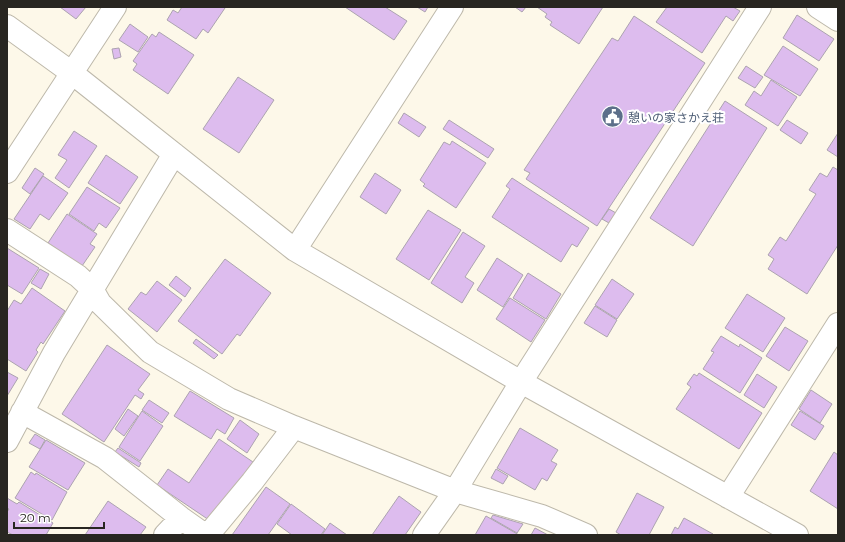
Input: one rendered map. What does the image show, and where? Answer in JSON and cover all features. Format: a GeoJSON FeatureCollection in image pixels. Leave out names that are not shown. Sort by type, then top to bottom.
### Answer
{"type":"FeatureCollection","features":[{"type":"Feature","properties":{"kind":"street"},"geometry":{"type":"LineString","coordinates":[[7,172],[115,7]]}},
{"type":"Feature","properties":{"kind":"street"},"geometry":{"type":"LineString","coordinates":[[295,250],[452,7]]}},
{"type":"Feature","properties":{"kind":"street"},"geometry":{"type":"LineString","coordinates":[[424,535],[455,491],[521,382],[760,7]]}},
{"type":"Feature","properties":{"kind":"street"},"geometry":{"type":"LineString","coordinates":[[818,7],[838,20]]}},
{"type":"Feature","properties":{"kind":"street"},"geometry":{"type":"LineString","coordinates":[[7,26],[72,73],[295,250],[521,382],[797,535]]}},
{"type":"Feature","properties":{"kind":"street"},"geometry":{"type":"LineString","coordinates":[[7,441],[54,353],[174,154]]}},
{"type":"Feature","properties":{"kind":"street"},"geometry":{"type":"LineString","coordinates":[[7,230],[78,276],[92,289],[100,303],[150,352],[229,399],[294,427],[455,491],[542,516],[586,535]]}},
{"type":"Feature","properties":{"kind":"street"},"geometry":{"type":"LineString","coordinates":[[728,497],[838,324]]}},
{"type":"Feature","properties":{"kind":"street"},"geometry":{"type":"LineString","coordinates":[[22,412],[105,458],[205,535]]}},
{"type":"Feature","properties":{"kind":"street"},"geometry":{"type":"LineString","coordinates":[[208,535],[252,482],[294,427]]}},
{"type":"Feature","properties":{"kind":"street"},"geometry":{"type":"LineString","coordinates":[[165,535],[181,518]]}},
{"type":"Feature","properties":{"kind":"building"},"geometry":{"type":"Polygon","coordinates":[[[60,7],[86,7],[76,19],[60,7]]]}},
{"type":"Feature","properties":{"kind":"building"},"geometry":{"type":"Polygon","coordinates":[[[182,7],[225,8],[208,33],[203,29],[196,39],[167,20],[173,10],[178,13],[182,7]]]}},
{"type":"Feature","properties":{"kind":"building"},"geometry":{"type":"Polygon","coordinates":[[[345,7],[385,7],[407,21],[394,40],[345,7]]]}},
{"type":"Feature","properties":{"kind":"building"},"geometry":{"type":"Polygon","coordinates":[[[417,7],[428,7],[425,12],[417,7]]]}},
{"type":"Feature","properties":{"kind":"building"},"geometry":{"type":"Polygon","coordinates":[[[515,7],[526,7],[522,12],[515,7]]]}},
{"type":"Feature","properties":{"kind":"building"},"geometry":{"type":"Polygon","coordinates":[[[537,7],[603,7],[579,44],[550,25],[552,22],[545,17],[547,14],[537,7]]]}},
{"type":"Feature","properties":{"kind":"building"},"geometry":{"type":"Polygon","coordinates":[[[667,7],[733,7],[740,11],[733,21],[726,16],[702,53],[656,22],[667,7]]]}},
{"type":"Feature","properties":{"kind":"building"},"geometry":{"type":"Polygon","coordinates":[[[797,15],[834,39],[819,61],[783,38],[797,15]]]}},
{"type":"Feature","properties":{"kind":"building"},"geometry":{"type":"Polygon","coordinates":[[[634,16],[705,63],[597,226],[526,179],[530,173],[524,170],[612,38],[618,41],[634,16]]]}},
{"type":"Feature","properties":{"kind":"building"},"geometry":{"type":"Polygon","coordinates":[[[130,24],[148,37],[138,52],[119,40],[130,24]]]}},
{"type":"Feature","properties":{"kind":"building"},"geometry":{"type":"Polygon","coordinates":[[[159,32],[194,55],[168,94],[133,70],[137,64],[133,61],[152,34],[156,37],[159,32]]]}},
{"type":"Feature","properties":{"kind":"building"},"geometry":{"type":"Polygon","coordinates":[[[783,46],[818,69],[800,96],[764,75],[783,46]]]}},
{"type":"Feature","properties":{"kind":"building"},"geometry":{"type":"Polygon","coordinates":[[[119,48],[121,57],[114,59],[112,49],[119,48]]]}},
{"type":"Feature","properties":{"kind":"building"},"geometry":{"type":"Polygon","coordinates":[[[746,66],[763,77],[755,88],[738,78],[746,66]]]}},
{"type":"Feature","properties":{"kind":"building"},"geometry":{"type":"Polygon","coordinates":[[[238,77],[274,100],[239,153],[203,129],[238,77]]]}},
{"type":"Feature","properties":{"kind":"building"},"geometry":{"type":"Polygon","coordinates":[[[771,80],[797,97],[778,126],[745,105],[754,91],[761,96],[771,80]]]}},
{"type":"Feature","properties":{"kind":"building"},"geometry":{"type":"Polygon","coordinates":[[[725,101],[767,128],[693,246],[650,218],[725,101]]]}},
{"type":"Feature","properties":{"kind":"building"},"geometry":{"type":"Polygon","coordinates":[[[404,113],[426,127],[419,137],[398,123],[404,113]]]}},
{"type":"Feature","properties":{"kind":"building"},"geometry":{"type":"Polygon","coordinates":[[[449,120],[494,149],[488,158],[443,129],[449,120]]]}},
{"type":"Feature","properties":{"kind":"building"},"geometry":{"type":"Polygon","coordinates":[[[787,120],[808,133],[801,144],[780,130],[787,120]]]}},
{"type":"Feature","properties":{"kind":"building"},"geometry":{"type":"Polygon","coordinates":[[[74,131],[97,146],[69,188],[55,178],[67,160],[58,155],[74,131]]]}},
{"type":"Feature","properties":{"kind":"building"},"geometry":{"type":"Polygon","coordinates":[[[838,133],[838,157],[827,150],[838,133]]]}},
{"type":"Feature","properties":{"kind":"building"},"geometry":{"type":"Polygon","coordinates":[[[452,141],[486,163],[456,208],[423,186],[425,184],[420,180],[444,142],[450,145],[452,141]]]}},
{"type":"Feature","properties":{"kind":"building"},"geometry":{"type":"Polygon","coordinates":[[[106,155],[138,177],[120,204],[88,183],[106,155]]]}},
{"type":"Feature","properties":{"kind":"building"},"geometry":{"type":"Polygon","coordinates":[[[833,167],[838,170],[838,245],[807,294],[768,269],[774,259],[768,255],[780,237],[786,241],[816,194],[809,190],[820,173],[827,177],[833,167]]]}},
{"type":"Feature","properties":{"kind":"building"},"geometry":{"type":"Polygon","coordinates":[[[35,168],[44,174],[30,194],[22,188],[35,168]]]}},
{"type":"Feature","properties":{"kind":"building"},"geometry":{"type":"Polygon","coordinates":[[[375,173],[401,190],[386,214],[360,197],[375,173]]]}},
{"type":"Feature","properties":{"kind":"building"},"geometry":{"type":"Polygon","coordinates":[[[43,176],[68,193],[49,220],[40,214],[30,229],[14,219],[43,176]]]}},
{"type":"Feature","properties":{"kind":"building"},"geometry":{"type":"Polygon","coordinates":[[[512,178],[589,228],[577,247],[572,244],[561,262],[492,217],[510,189],[506,186],[512,178]]]}},
{"type":"Feature","properties":{"kind":"building"},"geometry":{"type":"Polygon","coordinates":[[[87,187],[120,208],[106,228],[99,223],[94,231],[69,214],[87,187]]]}},
{"type":"Feature","properties":{"kind":"building"},"geometry":{"type":"Polygon","coordinates":[[[609,209],[616,213],[609,223],[602,219],[609,209]]]}},
{"type":"Feature","properties":{"kind":"building"},"geometry":{"type":"Polygon","coordinates":[[[428,210],[461,230],[429,280],[396,259],[428,210]]]}},
{"type":"Feature","properties":{"kind":"building"},"geometry":{"type":"Polygon","coordinates":[[[67,214],[97,234],[90,244],[95,247],[82,266],[48,243],[67,214]]]}},
{"type":"Feature","properties":{"kind":"building"},"geometry":{"type":"Polygon","coordinates":[[[463,232],[485,246],[465,277],[474,283],[462,303],[431,283],[463,232]]]}},
{"type":"Feature","properties":{"kind":"building"},"geometry":{"type":"Polygon","coordinates":[[[7,248],[39,268],[22,294],[7,285],[7,248]]]}},
{"type":"Feature","properties":{"kind":"building"},"geometry":{"type":"Polygon","coordinates":[[[497,258],[523,275],[503,307],[477,290],[497,258]]]}},
{"type":"Feature","properties":{"kind":"building"},"geometry":{"type":"Polygon","coordinates":[[[225,259],[271,293],[240,336],[237,334],[222,354],[178,321],[225,259]]]}},
{"type":"Feature","properties":{"kind":"building"},"geometry":{"type":"Polygon","coordinates":[[[40,269],[49,274],[41,289],[31,283],[40,269]]]}},
{"type":"Feature","properties":{"kind":"building"},"geometry":{"type":"Polygon","coordinates":[[[528,273],[561,294],[546,319],[513,298],[528,273]]]}},
{"type":"Feature","properties":{"kind":"building"},"geometry":{"type":"Polygon","coordinates":[[[176,276],[191,288],[185,297],[169,285],[176,276]]]}},
{"type":"Feature","properties":{"kind":"building"},"geometry":{"type":"Polygon","coordinates":[[[612,279],[634,294],[617,319],[595,305],[612,279]]]}},
{"type":"Feature","properties":{"kind":"building"},"geometry":{"type":"Polygon","coordinates":[[[157,281],[182,300],[157,332],[128,309],[141,292],[146,295],[157,281]]]}},
{"type":"Feature","properties":{"kind":"building"},"geometry":{"type":"Polygon","coordinates":[[[32,288],[65,311],[43,344],[41,342],[36,350],[38,352],[26,371],[7,359],[7,311],[14,300],[21,304],[32,288]]]}},
{"type":"Feature","properties":{"kind":"building"},"geometry":{"type":"Polygon","coordinates":[[[747,294],[785,318],[763,352],[725,328],[747,294]]]}},
{"type":"Feature","properties":{"kind":"building"},"geometry":{"type":"Polygon","coordinates":[[[510,298],[545,320],[531,342],[496,319],[510,298]]]}},
{"type":"Feature","properties":{"kind":"building"},"geometry":{"type":"Polygon","coordinates":[[[595,306],[617,320],[607,337],[584,323],[595,306]]]}},
{"type":"Feature","properties":{"kind":"building"},"geometry":{"type":"Polygon","coordinates":[[[785,327],[808,341],[789,371],[766,356],[785,327]]]}},
{"type":"Feature","properties":{"kind":"building"},"geometry":{"type":"Polygon","coordinates":[[[721,336],[739,347],[740,344],[762,358],[740,393],[703,369],[714,352],[711,351],[721,336]]]}},
{"type":"Feature","properties":{"kind":"building"},"geometry":{"type":"Polygon","coordinates":[[[196,339],[218,355],[214,359],[193,343],[196,339]]]}},
{"type":"Feature","properties":{"kind":"building"},"geometry":{"type":"Polygon","coordinates":[[[107,345],[150,374],[138,390],[144,394],[141,399],[135,395],[104,442],[62,414],[107,345]]]}},
{"type":"Feature","properties":{"kind":"building"},"geometry":{"type":"Polygon","coordinates":[[[7,372],[18,378],[7,396],[7,372]]]}},
{"type":"Feature","properties":{"kind":"building"},"geometry":{"type":"Polygon","coordinates":[[[699,373],[762,413],[739,449],[676,409],[691,387],[687,384],[694,374],[697,376],[699,373]]]}},
{"type":"Feature","properties":{"kind":"building"},"geometry":{"type":"Polygon","coordinates":[[[757,374],[777,387],[764,408],[744,395],[757,374]]]}},
{"type":"Feature","properties":{"kind":"building"},"geometry":{"type":"Polygon","coordinates":[[[811,390],[832,404],[820,423],[799,409],[811,390]]]}},
{"type":"Feature","properties":{"kind":"building"},"geometry":{"type":"Polygon","coordinates":[[[190,391],[234,418],[225,434],[217,429],[211,439],[174,416],[190,391]]]}},
{"type":"Feature","properties":{"kind":"building"},"geometry":{"type":"Polygon","coordinates":[[[149,400],[169,413],[162,423],[142,410],[149,400]]]}},
{"type":"Feature","properties":{"kind":"building"},"geometry":{"type":"Polygon","coordinates":[[[128,409],[138,416],[124,436],[115,429],[128,409]]]}},
{"type":"Feature","properties":{"kind":"building"},"geometry":{"type":"Polygon","coordinates":[[[142,411],[163,426],[140,461],[119,447],[142,411]]]}},
{"type":"Feature","properties":{"kind":"building"},"geometry":{"type":"Polygon","coordinates":[[[800,411],[824,426],[815,440],[791,425],[800,411]]]}},
{"type":"Feature","properties":{"kind":"building"},"geometry":{"type":"Polygon","coordinates":[[[240,420],[259,434],[247,453],[227,439],[240,420]]]}},
{"type":"Feature","properties":{"kind":"building"},"geometry":{"type":"Polygon","coordinates":[[[520,428],[558,450],[551,461],[557,464],[547,481],[542,478],[535,490],[497,468],[520,428]]]}},
{"type":"Feature","properties":{"kind":"building"},"geometry":{"type":"Polygon","coordinates":[[[35,434],[45,440],[40,449],[29,443],[35,434]]]}},
{"type":"Feature","properties":{"kind":"building"},"geometry":{"type":"Polygon","coordinates":[[[219,439],[253,462],[212,522],[157,485],[168,469],[189,483],[219,439]]]}},
{"type":"Feature","properties":{"kind":"building"},"geometry":{"type":"Polygon","coordinates":[[[46,440],[85,463],[68,490],[29,467],[46,440]]]}},
{"type":"Feature","properties":{"kind":"building"},"geometry":{"type":"Polygon","coordinates":[[[118,448],[141,463],[139,467],[115,452],[118,448]]]}},
{"type":"Feature","properties":{"kind":"building"},"geometry":{"type":"Polygon","coordinates":[[[834,452],[838,455],[838,509],[810,491],[834,452]]]}},
{"type":"Feature","properties":{"kind":"building"},"geometry":{"type":"Polygon","coordinates":[[[496,469],[508,476],[503,484],[491,478],[496,469]]]}},
{"type":"Feature","properties":{"kind":"building"},"geometry":{"type":"Polygon","coordinates":[[[31,472],[35,475],[36,473],[67,492],[52,520],[15,498],[31,472]]]}},
{"type":"Feature","properties":{"kind":"building"},"geometry":{"type":"Polygon","coordinates":[[[266,487],[290,504],[268,535],[232,535],[266,487]]]}},
{"type":"Feature","properties":{"kind":"building"},"geometry":{"type":"Polygon","coordinates":[[[637,493],[664,507],[649,535],[621,535],[616,532],[637,493]]]}},
{"type":"Feature","properties":{"kind":"building"},"geometry":{"type":"Polygon","coordinates":[[[399,496],[421,512],[405,535],[372,535],[399,496]]]}},
{"type":"Feature","properties":{"kind":"building"},"geometry":{"type":"Polygon","coordinates":[[[7,498],[17,504],[19,502],[53,523],[46,535],[13,535],[7,532],[7,512],[9,509],[7,508],[7,498]]]}},
{"type":"Feature","properties":{"kind":"building"},"geometry":{"type":"Polygon","coordinates":[[[108,501],[146,527],[140,535],[85,535],[108,501]]]}},
{"type":"Feature","properties":{"kind":"building"},"geometry":{"type":"Polygon","coordinates":[[[291,504],[325,529],[321,535],[292,535],[277,524],[291,504]]]}},
{"type":"Feature","properties":{"kind":"building"},"geometry":{"type":"Polygon","coordinates":[[[493,515],[523,524],[517,533],[491,518],[493,515]]]}},
{"type":"Feature","properties":{"kind":"building"},"geometry":{"type":"Polygon","coordinates":[[[486,516],[519,535],[475,535],[486,516]]]}},
{"type":"Feature","properties":{"kind":"building"},"geometry":{"type":"Polygon","coordinates":[[[684,518],[713,534],[671,535],[675,527],[678,529],[684,518]]]}},
{"type":"Feature","properties":{"kind":"building"},"geometry":{"type":"Polygon","coordinates":[[[330,523],[347,535],[322,535],[330,523]]]}},
{"type":"Feature","properties":{"kind":"building"},"geometry":{"type":"Polygon","coordinates":[[[535,528],[548,535],[531,535],[535,528]]]}},
{"type":"Feature","properties":{"kind":"place","name":"憩いの家さかえ荘"},"geometry":{"type":"Point","coordinates":[613,117]}}]}
